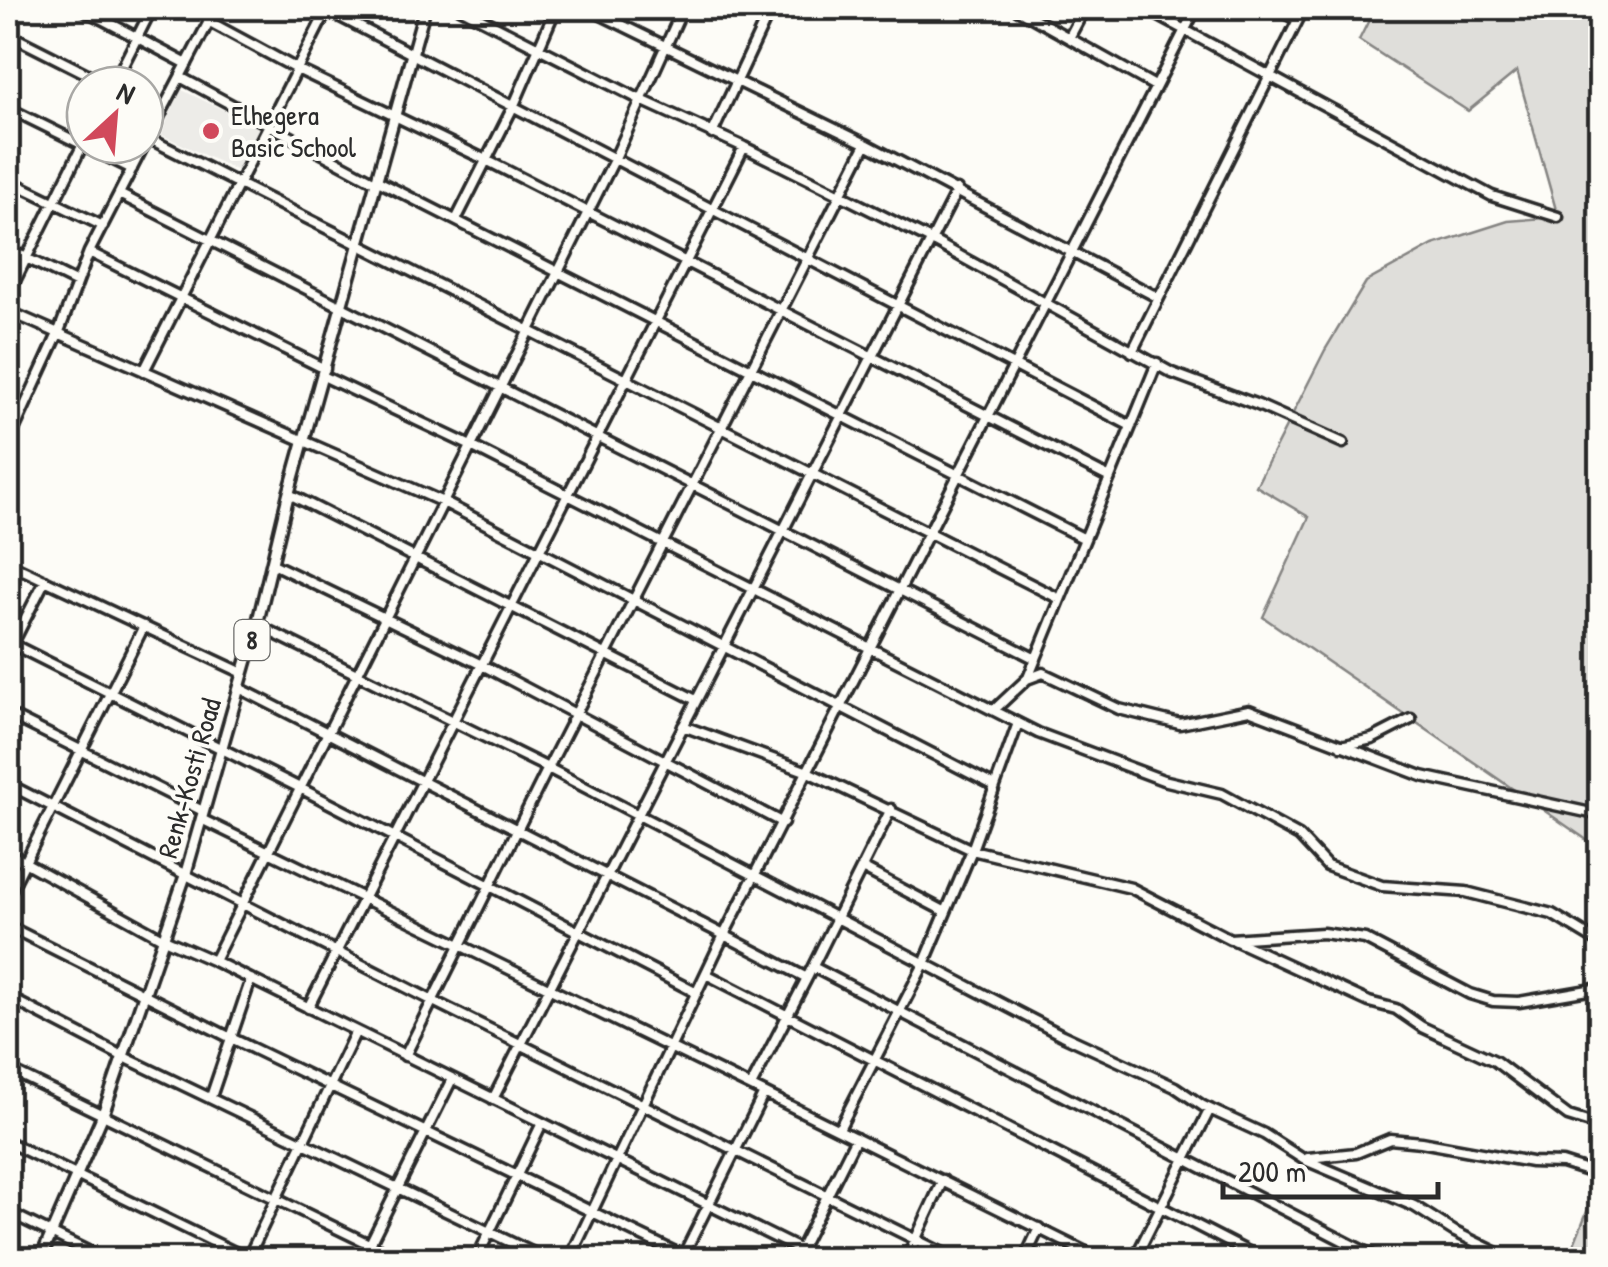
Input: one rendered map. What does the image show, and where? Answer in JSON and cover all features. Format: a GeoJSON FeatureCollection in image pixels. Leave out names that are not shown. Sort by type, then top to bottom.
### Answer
{"type":"FeatureCollection","features":[{"type":"Feature","properties":{"kind":"main road","name":"Renk-Kosti Road"},"geometry":{"type":"LineString","coordinates":[[40,1260],[102,1117],[184,876],[274,564],[289,494],[425,8]]}},
{"type":"Feature","properties":{"kind":"street"},"geometry":{"type":"LineString","coordinates":[[8,20],[14,8]]}},
{"type":"Feature","properties":{"kind":"street"},"geometry":{"type":"LineString","coordinates":[[81,8],[186,64]]}},
{"type":"Feature","properties":{"kind":"street"},"geometry":{"type":"LineString","coordinates":[[122,65],[152,8]]}},
{"type":"Feature","properties":{"kind":"street"},"geometry":{"type":"LineString","coordinates":[[165,106],[216,8]]}},
{"type":"Feature","properties":{"kind":"street"},"geometry":{"type":"LineString","coordinates":[[144,371],[326,8],[1131,426]]}},
{"type":"Feature","properties":{"kind":"street"},"geometry":{"type":"LineString","coordinates":[[460,8],[931,240],[1172,373],[1343,443]]}},
{"type":"Feature","properties":{"kind":"street"},"geometry":{"type":"LineString","coordinates":[[457,218],[514,105],[556,8]]}},
{"type":"Feature","properties":{"kind":"street"},"geometry":{"type":"LineString","coordinates":[[587,8],[958,190],[1160,298]]}},
{"type":"Feature","properties":{"kind":"street"},"geometry":{"type":"LineString","coordinates":[[214,961],[588,213],[683,8]]}},
{"type":"Feature","properties":{"kind":"street"},"geometry":{"type":"LineString","coordinates":[[712,134],[770,8]]}},
{"type":"Feature","properties":{"kind":"street"},"geometry":{"type":"LineString","coordinates":[[1014,8],[1155,86]]}},
{"type":"Feature","properties":{"kind":"street"},"geometry":{"type":"LineString","coordinates":[[1069,38],[1084,8]]}},
{"type":"Feature","properties":{"kind":"street"},"geometry":{"type":"LineString","coordinates":[[1144,8],[1492,196],[1558,217]]}},
{"type":"Feature","properties":{"kind":"street"},"geometry":{"type":"LineString","coordinates":[[569,1260],[724,935],[1196,8]]}},
{"type":"Feature","properties":{"kind":"street"},"geometry":{"type":"LineString","coordinates":[[1275,8],[1298,20]]}},
{"type":"Feature","properties":{"kind":"street"},"geometry":{"type":"LineString","coordinates":[[1132,352],[1304,8]]}},
{"type":"Feature","properties":{"kind":"street"},"geometry":{"type":"LineString","coordinates":[[208,21],[296,69],[486,160],[1110,478]]}},
{"type":"Feature","properties":{"kind":"street"},"geometry":{"type":"LineString","coordinates":[[8,34],[71,65]]}},
{"type":"Feature","properties":{"kind":"street"},"geometry":{"type":"LineString","coordinates":[[180,77],[268,126],[457,218],[1085,539]]}},
{"type":"Feature","properties":{"kind":"street"},"geometry":{"type":"LineString","coordinates":[[8,108],[65,134]]}},
{"type":"Feature","properties":{"kind":"street"},"geometry":{"type":"LineString","coordinates":[[406,1056],[866,144]]}},
{"type":"Feature","properties":{"kind":"street"},"geometry":{"type":"LineString","coordinates":[[308,1008],[744,147]]}},
{"type":"Feature","properties":{"kind":"street"},"geometry":{"type":"LineString","coordinates":[[165,151],[530,329],[1060,599]]}},
{"type":"Feature","properties":{"kind":"street"},"geometry":{"type":"LineString","coordinates":[[8,295],[72,165]]}},
{"type":"Feature","properties":{"kind":"street"},"geometry":{"type":"LineString","coordinates":[[125,165],[132,169]]}},
{"type":"Feature","properties":{"kind":"street"},"geometry":{"type":"LineString","coordinates":[[8,443],[58,334],[89,252],[134,165]]}},
{"type":"Feature","properties":{"kind":"street"},"geometry":{"type":"LineString","coordinates":[[8,180],[102,226]]}},
{"type":"Feature","properties":{"kind":"street"},"geometry":{"type":"LineString","coordinates":[[494,1099],[958,190]]}},
{"type":"Feature","properties":{"kind":"street"},"geometry":{"type":"LineString","coordinates":[[119,194],[1036,659]]}},
{"type":"Feature","properties":{"kind":"street"},"geometry":{"type":"LineString","coordinates":[[8,250],[77,283]]}},
{"type":"Feature","properties":{"kind":"street"},"geometry":{"type":"LineString","coordinates":[[89,252],[1018,723],[1162,780],[1222,794],[1299,836],[1327,866],[1382,886],[1466,892],[1552,914],[1600,943]]}},
{"type":"Feature","properties":{"kind":"street"},"geometry":{"type":"LineString","coordinates":[[8,311],[443,502],[996,786]]}},
{"type":"Feature","properties":{"kind":"street"},"geometry":{"type":"LineString","coordinates":[[1028,679],[1157,363]]}},
{"type":"Feature","properties":{"kind":"street"},"geometry":{"type":"LineString","coordinates":[[289,494],[696,700]]}},
{"type":"Feature","properties":{"kind":"street"},"geometry":{"type":"LineString","coordinates":[[8,563],[243,673]]}},
{"type":"Feature","properties":{"kind":"street"},"geometry":{"type":"LineString","coordinates":[[274,564],[482,665],[782,823]]}},
{"type":"Feature","properties":{"kind":"street"},"geometry":{"type":"LineString","coordinates":[[45,580],[9,647],[110,691],[697,993]]}},
{"type":"Feature","properties":{"kind":"street"},"geometry":{"type":"LineString","coordinates":[[257,625],[548,768],[1062,1035],[1175,1087],[1303,1159],[1414,1206],[1512,1260]]}},
{"type":"Feature","properties":{"kind":"street"},"geometry":{"type":"LineString","coordinates":[[8,896],[144,626]]}},
{"type":"Feature","properties":{"kind":"street"},"geometry":{"type":"LineString","coordinates":[[994,710],[1028,679],[1043,673],[1119,710],[1180,724],[1249,710],[1422,776],[1600,815]]}},
{"type":"Feature","properties":{"kind":"street"},"geometry":{"type":"LineString","coordinates":[[239,688],[807,978]]}},
{"type":"Feature","properties":{"kind":"street"},"geometry":{"type":"LineString","coordinates":[[8,714],[268,850],[1102,1260]]}},
{"type":"Feature","properties":{"kind":"street"},"geometry":{"type":"LineString","coordinates":[[1341,746],[1372,739],[1411,719]]}},
{"type":"Feature","properties":{"kind":"street"},"geometry":{"type":"LineString","coordinates":[[839,1129],[924,964],[972,850],[1018,723]]}},
{"type":"Feature","properties":{"kind":"street"},"geometry":{"type":"LineString","coordinates":[[683,726],[808,772],[972,850],[1114,882],[1230,939],[1396,1010],[1422,1027],[1495,1060],[1568,1116],[1600,1126]]}},
{"type":"Feature","properties":{"kind":"street"},"geometry":{"type":"LineString","coordinates":[[8,784],[433,1001],[957,1260]]}},
{"type":"Feature","properties":{"kind":"street"},"geometry":{"type":"LineString","coordinates":[[751,1086],[891,809]]}},
{"type":"Feature","properties":{"kind":"street"},"geometry":{"type":"LineString","coordinates":[[8,853],[164,939],[821,1260]]}},
{"type":"Feature","properties":{"kind":"street"},"geometry":{"type":"LineString","coordinates":[[862,868],[946,912]]}},
{"type":"Feature","properties":{"kind":"street"},"geometry":{"type":"LineString","coordinates":[[8,926],[685,1258],[764,1093]]}},
{"type":"Feature","properties":{"kind":"street"},"geometry":{"type":"LineString","coordinates":[[1230,939],[1322,933],[1365,939],[1470,994],[1493,1001],[1519,1002],[1600,988]]}},
{"type":"Feature","properties":{"kind":"street"},"geometry":{"type":"LineString","coordinates":[[813,967],[1381,1260]]}},
{"type":"Feature","properties":{"kind":"street"},"geometry":{"type":"LineString","coordinates":[[706,974],[1264,1260]]}},
{"type":"Feature","properties":{"kind":"street"},"geometry":{"type":"LineString","coordinates":[[211,1096],[251,979]]}},
{"type":"Feature","properties":{"kind":"street"},"geometry":{"type":"LineString","coordinates":[[8,997],[124,1057],[548,1260]]}},
{"type":"Feature","properties":{"kind":"street"},"geometry":{"type":"LineString","coordinates":[[8,1142],[248,1259],[356,1032]]}},
{"type":"Feature","properties":{"kind":"street"},"geometry":{"type":"LineString","coordinates":[[8,1069],[402,1260]]}},
{"type":"Feature","properties":{"kind":"street"},"geometry":{"type":"LineString","coordinates":[[362,1260],[452,1078]]}},
{"type":"Feature","properties":{"kind":"street"},"geometry":{"type":"LineString","coordinates":[[1134,1260],[1210,1109]]}},
{"type":"Feature","properties":{"kind":"street"},"geometry":{"type":"LineString","coordinates":[[476,1260],[542,1123]]}},
{"type":"Feature","properties":{"kind":"street"},"geometry":{"type":"LineString","coordinates":[[796,1260],[856,1138]]}},
{"type":"Feature","properties":{"kind":"street"},"geometry":{"type":"LineString","coordinates":[[1303,1159],[1356,1153],[1390,1139],[1531,1162],[1562,1163],[1600,1175]]}},
{"type":"Feature","properties":{"kind":"street"},"geometry":{"type":"LineString","coordinates":[[906,1260],[943,1180]]}},
{"type":"Feature","properties":{"kind":"street"},"geometry":{"type":"LineString","coordinates":[[8,1212],[106,1260]]}},
{"type":"Feature","properties":{"kind":"street"},"geometry":{"type":"LineString","coordinates":[[1024,1260],[1039,1228]]}},
{"type":"Feature","properties":{"kind":"shaded area"},"geometry":{"type":"Polygon","coordinates":[[[1375,8],[1600,8],[1600,849],[1263,617],[1309,517],[1256,486],[1325,350],[1366,282],[1433,245],[1508,221],[1558,217],[1517,71],[1468,111],[1359,40],[1375,8]]]}},
{"type":"Feature","properties":{"kind":"shaded area","name":"Elhegera Basic School"},"geometry":{"type":"Polygon","coordinates":[[[182,90],[261,128],[240,172],[165,136],[165,124],[182,90]]]}},
{"type":"Feature","properties":{"kind":"shaded area"},"geometry":{"type":"Polygon","coordinates":[[[1600,1179],[1600,1259],[1568,1259],[1600,1179]]]}},
{"type":"Feature","properties":{"kind":"place","name":"Elhegera Basic School"},"geometry":{"type":"Point","coordinates":[211,131]}}]}
